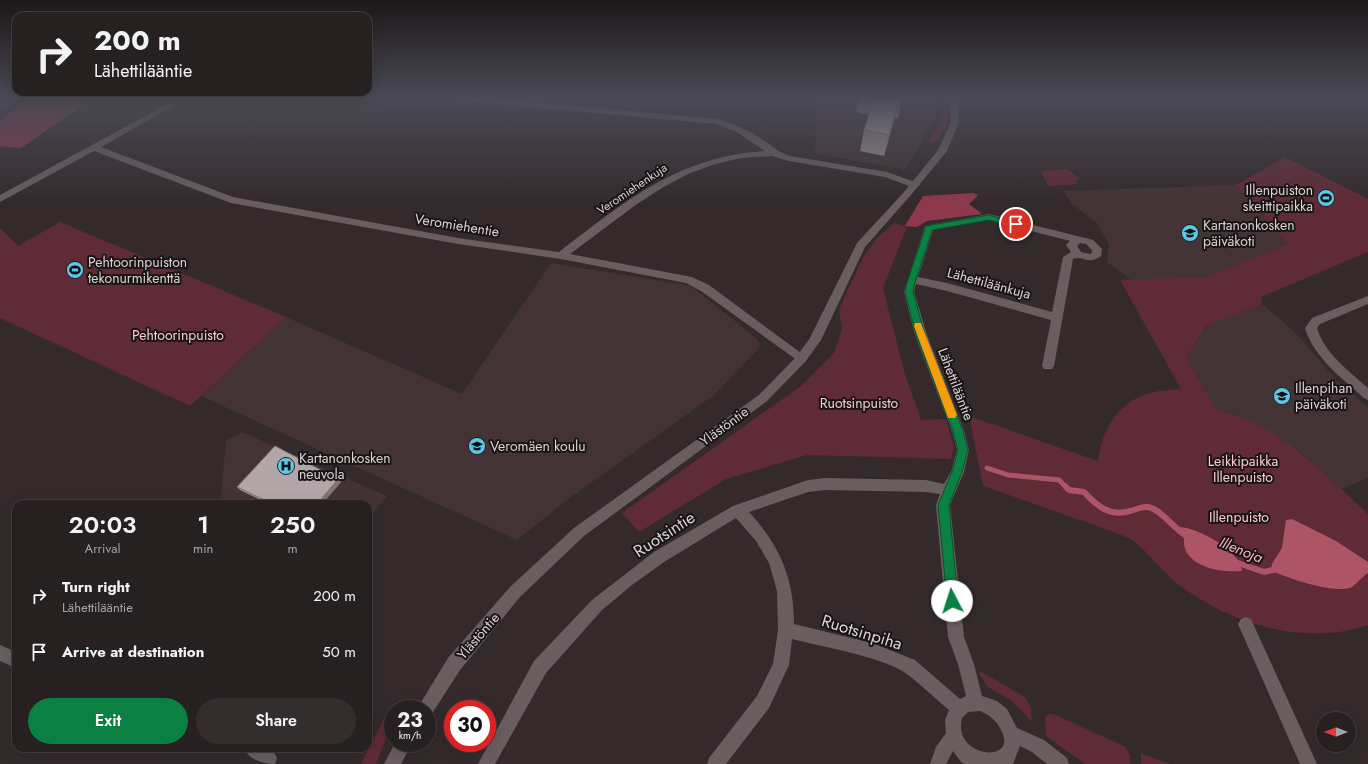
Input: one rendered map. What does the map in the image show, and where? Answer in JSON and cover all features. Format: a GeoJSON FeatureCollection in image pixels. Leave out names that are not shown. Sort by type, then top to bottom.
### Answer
{"type":"FeatureCollection","features":[{"type":"Feature","properties":{"kind":"street"},"geometry":{"type":"LineString","coordinates":[[0,199],[121,132]]}},
{"type":"Feature","properties":{"kind":"street"},"geometry":{"type":"LineString","coordinates":[[742,132],[763,144],[773,153],[789,158],[887,175],[915,185]]}},
{"type":"Feature","properties":{"kind":"street","name":"Ylästöntie"},"geometry":{"type":"LineString","coordinates":[[430,700],[454,664],[515,592],[579,532],[763,398],[780,382],[801,359],[814,340],[861,245],[915,185],[942,151],[951,132]]}},
{"type":"Feature","properties":{"kind":"street","name":"Veromiehentie"},"geometry":{"type":"LineString","coordinates":[[93,147],[231,200],[444,238],[561,256],[688,280],[705,288],[801,359]]}},
{"type":"Feature","properties":{"kind":"street","name":"Veromiehenkuja"},"geometry":{"type":"LineString","coordinates":[[561,256],[643,195],[675,176],[695,167],[725,159],[745,155],[773,153]]}},
{"type":"Feature","properties":{"kind":"street","name":"Lähettilääntie"},"geometry":{"type":"LineString","coordinates":[[976,702],[966,664],[956,637],[943,505],[948,490],[957,472],[963,450],[958,431],[921,335],[909,292],[929,228],[989,217],[1092,244],[1098,252],[1091,258],[1077,254]]}},
{"type":"Feature","properties":{"kind":"street"},"geometry":{"type":"LineString","coordinates":[[1048,366],[1068,257],[1077,254],[1071,246],[1078,240]]}},
{"type":"Feature","properties":{"kind":"street","name":"Lähettiläänkuja"},"geometry":{"type":"LineString","coordinates":[[912,280],[947,287],[1058,318]]}},
{"type":"Feature","properties":{"kind":"street"},"geometry":{"type":"LineString","coordinates":[[1368,300],[1316,321],[1311,328],[1312,335],[1328,356],[1368,395]]}},
{"type":"Feature","properties":{"kind":"street","name":"Ruotsintie"},"geometry":{"type":"LineString","coordinates":[[486,764],[540,667],[597,605],[626,580],[659,557],[738,510],[808,486],[824,484],[926,486],[948,490]]}},
{"type":"Feature","properties":{"kind":"street"},"geometry":{"type":"LineString","coordinates":[[715,764],[763,702],[781,665],[786,630],[786,611],[782,582],[773,554],[738,510]]}},
{"type":"Feature","properties":{"kind":"street"},"geometry":{"type":"LineString","coordinates":[[1246,624],[1309,764]]}},
{"type":"Feature","properties":{"kind":"street","name":"Ruotsinpiha"},"geometry":{"type":"LineString","coordinates":[[786,630],[872,651],[909,666],[959,709]]}},
{"type":"Feature","properties":{"kind":"street"},"geometry":{"type":"LineString","coordinates":[[0,653],[12,658]]}},
{"type":"Feature","properties":{"kind":"street"},"geometry":{"type":"LineString","coordinates":[[976,702],[990,706],[1006,719],[1012,734],[1013,747],[1008,757],[994,764],[968,756],[960,747],[954,736],[953,719],[959,709],[965,704],[976,702]]}},
{"type":"Feature","properties":{"kind":"street"},"geometry":{"type":"LineString","coordinates":[[1012,734],[1038,746],[1061,764]]}},
{"type":"Feature","properties":{"kind":"street"},"geometry":{"type":"LineString","coordinates":[[938,764],[942,753],[954,736]]}},
{"type":"Feature","properties":{"kind":"street"},"geometry":{"type":"LineString","coordinates":[[259,752],[269,758]]}},
{"type":"Feature","properties":{"kind":"street"},"geometry":{"type":"LineString","coordinates":[[392,764],[399,752]]}},
{"type":"Feature","properties":{"kind":"shaded area"},"geometry":{"type":"Polygon","coordinates":[[[0,132],[45,132],[21,148],[0,146],[0,132]]]}},
{"type":"Feature","properties":{"kind":"shaded area"},"geometry":{"type":"Polygon","coordinates":[[[816,132],[927,132],[905,170],[815,153],[816,132]]]}},
{"type":"Feature","properties":{"kind":"shaded area","name":"Kartanonkosken päiväkoti"},"geometry":{"type":"Polygon","coordinates":[[[1236,185],[1288,244],[1207,277],[1184,279],[1131,280],[1107,262],[1109,244],[1096,222],[1073,205],[1063,191],[1236,185]]]}},
{"type":"Feature","properties":{"kind":"shaded area"},"geometry":{"type":"Polygon","coordinates":[[[973,193],[978,195],[969,204],[982,214],[927,221],[917,227],[905,226],[923,196],[973,193]]]}},
{"type":"Feature","properties":{"kind":"shaded area","name":"Veromäen koulu"},"geometry":{"type":"Polygon","coordinates":[[[551,263],[691,286],[756,338],[760,344],[759,348],[714,395],[571,497],[517,540],[201,396],[286,317],[462,394],[551,263]]]}},
{"type":"Feature","properties":{"kind":"shaded area","name":"Illenpihan päiväkoti"},"geometry":{"type":"Polygon","coordinates":[[[1262,304],[1295,332],[1336,380],[1368,407],[1368,478],[1341,489],[1302,453],[1233,413],[1216,409],[1186,358],[1206,326],[1262,304]]]}},
{"type":"Feature","properties":{"kind":"shaded area"},"geometry":{"type":"Polygon","coordinates":[[[242,432],[387,496],[372,514],[372,500],[220,500],[226,441],[242,432]]]}},
{"type":"Feature","properties":{"kind":"shaded area"},"geometry":{"type":"Polygon","coordinates":[[[1292,519],[1336,541],[1368,562],[1368,573],[1352,587],[1335,589],[1299,581],[1271,570],[1272,564],[1282,548],[1286,520],[1292,519]]]}},
{"type":"Feature","properties":{"kind":"shaded area"},"geometry":{"type":"Polygon","coordinates":[[[1176,527],[1184,527],[1194,530],[1215,540],[1234,555],[1240,563],[1242,571],[1223,571],[1213,569],[1203,566],[1195,561],[1185,548],[1184,538],[1177,533],[1176,527]]]}},
{"type":"Feature","properties":{"kind":"green space"},"geometry":{"type":"Polygon","coordinates":[[[936,132],[943,132],[934,143],[929,142],[936,132]]]}},
{"type":"Feature","properties":{"kind":"green space","name":"Illenpuisto"},"geometry":{"type":"Polygon","coordinates":[[[1285,157],[1368,199],[1368,252],[1261,297],[1262,304],[1206,326],[1186,358],[1216,409],[1239,416],[1260,426],[1299,451],[1368,514],[1368,625],[1344,631],[1319,634],[1269,628],[1245,621],[1221,611],[1199,599],[1179,585],[1145,551],[1129,538],[983,486],[969,416],[1098,461],[1104,437],[1115,417],[1122,408],[1131,401],[1157,391],[1181,389],[1120,280],[1207,277],[1288,244],[1236,185],[1285,157]]]}},
{"type":"Feature","properties":{"kind":"green space"},"geometry":{"type":"Polygon","coordinates":[[[1067,169],[1080,179],[1075,180],[1077,184],[1048,186],[1041,171],[1067,169]]]}},
{"type":"Feature","properties":{"kind":"green space","name":"Pehtoorinpuisto"},"geometry":{"type":"Polygon","coordinates":[[[60,222],[286,317],[190,406],[0,318],[0,228],[18,246],[60,222]]]}},
{"type":"Feature","properties":{"kind":"green space","name":"Ruotsinpuisto"},"geometry":{"type":"Polygon","coordinates":[[[894,223],[907,227],[883,288],[904,371],[921,420],[946,419],[954,448],[951,459],[807,455],[726,479],[639,532],[622,513],[801,386],[834,353],[842,329],[839,309],[864,256],[877,238],[894,223]]]}},
{"type":"Feature","properties":{"kind":"green space"},"geometry":{"type":"Polygon","coordinates":[[[982,672],[1026,698],[1031,709],[1032,722],[1012,701],[988,687],[979,673],[982,672]]]}},
{"type":"Feature","properties":{"kind":"green space"},"geometry":{"type":"Polygon","coordinates":[[[1048,714],[1053,714],[1124,746],[1130,755],[1130,764],[1085,764],[1046,736],[1045,718],[1048,714]]]}},
{"type":"Feature","properties":{"kind":"green space"},"geometry":{"type":"Polygon","coordinates":[[[384,719],[384,744],[376,764],[361,764],[367,752],[372,752],[372,742],[384,719]]]}},
{"type":"Feature","properties":{"kind":"green space"},"geometry":{"type":"Polygon","coordinates":[[[1141,753],[1170,764],[1141,764],[1141,753]]]}},
{"type":"Feature","properties":{"kind":"building"},"geometry":{"type":"Polygon","coordinates":[[[872,132],[890,132],[889,135],[872,132]]]}},
{"type":"Feature","properties":{"kind":"building","name":"Kartanonkosken neuvola"},"geometry":{"type":"Polygon","coordinates":[[[275,446],[338,479],[320,500],[265,500],[237,487],[275,446]]]}},
{"type":"Feature","properties":{"kind":"waterway","name":"Illenoja"},"geometry":{"type":"LineString","coordinates":[[987,468],[1008,475],[1059,480],[1069,490],[1084,492],[1099,506],[1116,513],[1143,507],[1152,508],[1180,531]]}},
{"type":"Feature","properties":{"kind":"waterway","name":"Illenoja"},"geometry":{"type":"LineString","coordinates":[[1235,562],[1264,572],[1277,569]]}},
{"type":"Feature","properties":{"kind":"slow traffic"},"geometry":{"type":"LineString","coordinates":[[918,326],[952,415]]}},
{"type":"Feature","properties":{"kind":"place","name":"Illenpuiston skeittipaikka"},"geometry":{"type":"Point","coordinates":[1326,198]}},
{"type":"Feature","properties":{"kind":"place","name":"Kartanonkosken päiväkoti"},"geometry":{"type":"Point","coordinates":[1190,233]}},
{"type":"Feature","properties":{"kind":"place","name":"Pehtoorinpuiston tekonurmikenttä"},"geometry":{"type":"Point","coordinates":[75,270]}},
{"type":"Feature","properties":{"kind":"place","name":"Illenpihan päiväkoti"},"geometry":{"type":"Point","coordinates":[1282,396]}},
{"type":"Feature","properties":{"kind":"place","name":"Veromäen koulu"},"geometry":{"type":"Point","coordinates":[477,446]}},
{"type":"Feature","properties":{"kind":"place","name":"Kartanonkosken neuvola"},"geometry":{"type":"Point","coordinates":[286,466]}},
{"type":"Feature","properties":{"kind":"route"},"geometry":{"type":"LineString","coordinates":[[952,601],[943,505],[948,490],[957,472],[963,450],[958,431],[921,335],[909,292],[910,286],[929,228],[989,217],[1016,224]]}},
{"type":"Feature","properties":{"kind":"park label","name":"Leikkipaikka Illenpuisto"},"geometry":{"type":"Point","coordinates":[1243,470]}}]}
